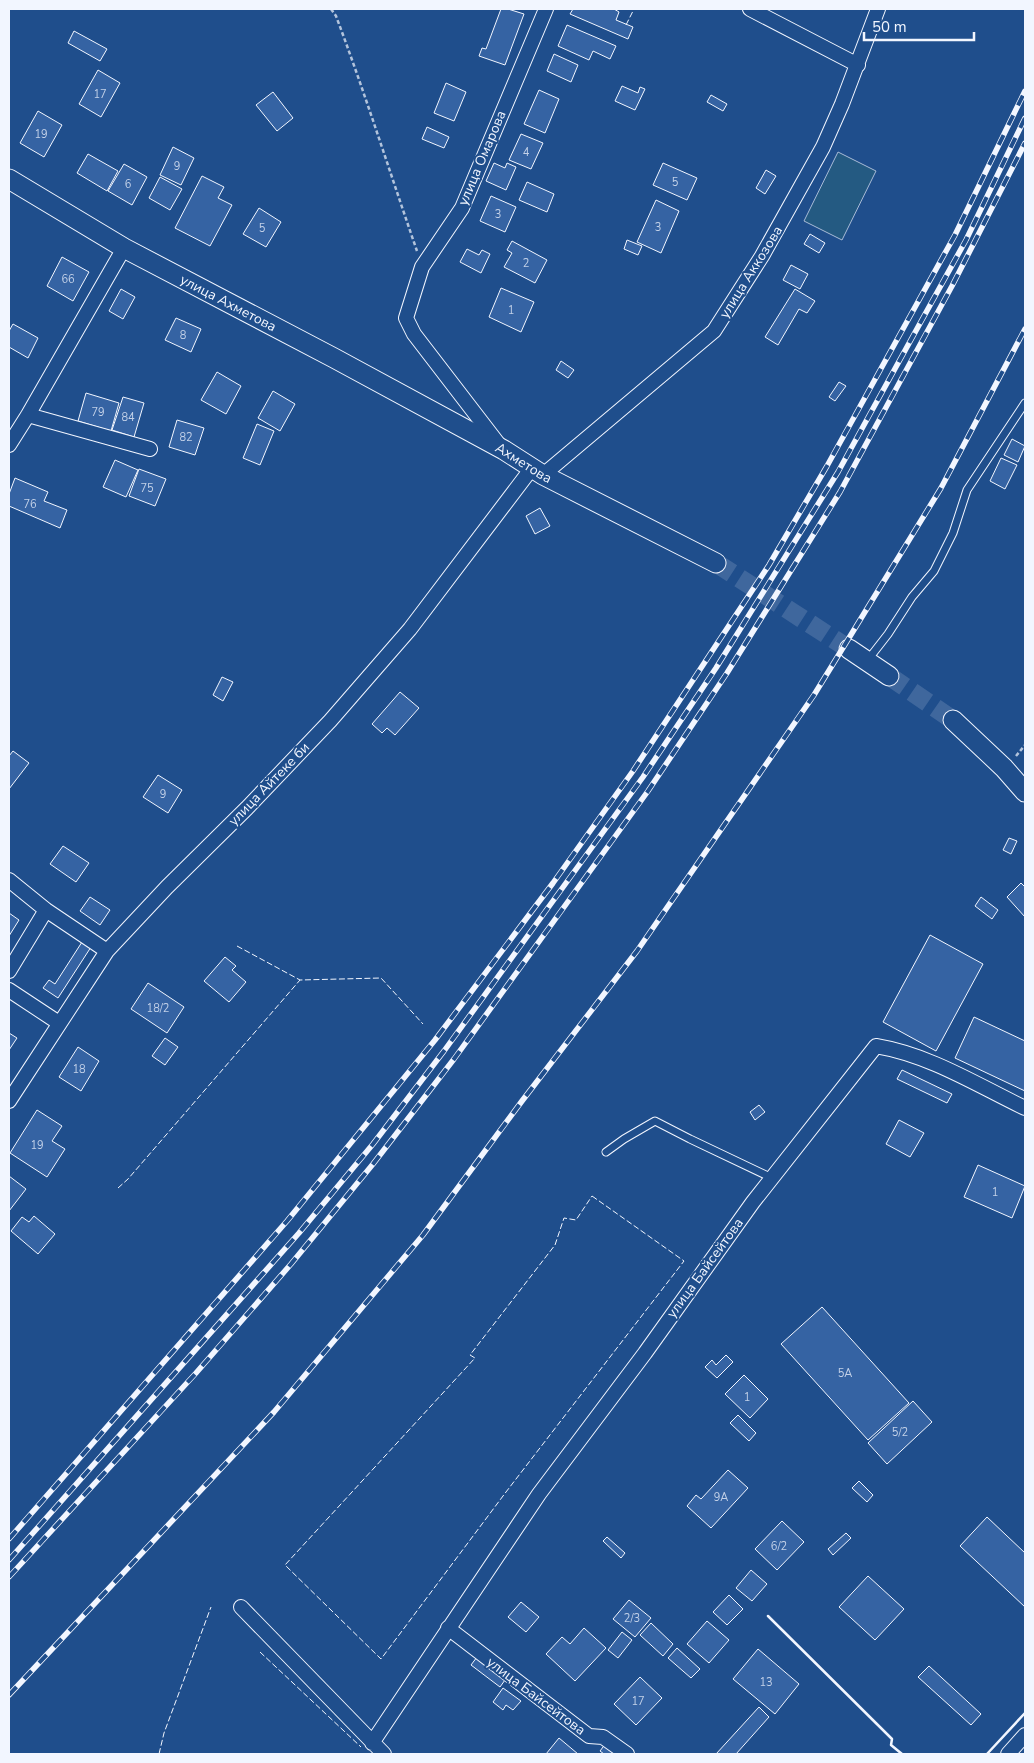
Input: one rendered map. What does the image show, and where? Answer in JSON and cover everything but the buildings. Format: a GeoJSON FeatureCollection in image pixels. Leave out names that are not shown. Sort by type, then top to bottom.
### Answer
{"type":"FeatureCollection","features":[{"type":"Feature","properties":{"kind":"main road","name":"улица Ахметова"},"geometry":{"type":"LineString","coordinates":[[9,178],[124,248],[334,358]]}},
{"type":"Feature","properties":{"kind":"main road","name":"Ахметова"},"geometry":{"type":"LineString","coordinates":[[334,358],[504,450],[537,471],[716,563]]}},
{"type":"Feature","properties":{"kind":"main road"},"geometry":{"type":"LineString","coordinates":[[849,649],[889,676]]}},
{"type":"Feature","properties":{"kind":"main road"},"geometry":{"type":"LineString","coordinates":[[953,720],[1004,768],[1025,792]]}},
{"type":"Feature","properties":{"kind":"street","name":"улица Омарова"},"geometry":{"type":"LineString","coordinates":[[504,450],[414,334],[406,318],[422,267],[462,208],[546,9]]}},
{"type":"Feature","properties":{"kind":"street"},"geometry":{"type":"LineString","coordinates":[[750,9],[858,65]]}},
{"type":"Feature","properties":{"kind":"street","name":"улица Аккозова"},"geometry":{"type":"LineString","coordinates":[[537,471],[714,331],[762,256],[823,147],[858,65],[878,9]]}},
{"type":"Feature","properties":{"kind":"street"},"geometry":{"type":"LineString","coordinates":[[9,445],[124,248]]}},
{"type":"Feature","properties":{"kind":"street"},"geometry":{"type":"LineString","coordinates":[[28,415],[150,449]]}},
{"type":"Feature","properties":{"kind":"street","name":"улица Айтеке би"},"geometry":{"type":"LineString","coordinates":[[9,1101],[107,951],[167,886],[248,808],[330,721],[410,629],[537,471]]}},
{"type":"Feature","properties":{"kind":"street"},"geometry":{"type":"LineString","coordinates":[[9,880],[46,910],[107,951]]}},
{"type":"Feature","properties":{"kind":"street"},"geometry":{"type":"LineString","coordinates":[[9,971],[46,910]]}},
{"type":"Feature","properties":{"kind":"street"},"geometry":{"type":"LineString","coordinates":[[9,990],[59,1023]]}},
{"type":"Feature","properties":{"kind":"street","name":"улица Байсейтова"},"geometry":{"type":"LineString","coordinates":[[372,1743],[539,1494],[645,1353],[772,1178],[876,1046],[895,1049],[924,1058],[1025,1108]]}},
{"type":"Feature","properties":{"kind":"street"},"geometry":{"type":"LineString","coordinates":[[241,1607],[384,1754]]}},
{"type":"Feature","properties":{"kind":"street","name":"улица Байсейтова"},"geometry":{"type":"LineString","coordinates":[[448,1628],[589,1736],[603,1737],[627,1754]]}},
{"type":"Feature","properties":{"kind":"street"},"geometry":{"type":"LineString","coordinates":[[1008,1754],[1025,1736]]}},
{"type":"Feature","properties":{"kind":"lane"},"geometry":{"type":"LineString","coordinates":[[867,661],[912,598],[934,571],[953,533],[967,490],[1025,404]]}},
{"type":"Feature","properties":{"kind":"lane"},"geometry":{"type":"LineString","coordinates":[[606,1152],[655,1121],[772,1178]]}},
{"type":"Feature","properties":{"kind":"path"},"geometry":{"type":"LineString","coordinates":[[331,9],[336,16],[354,63],[422,267]]}},
{"type":"Feature","properties":{"kind":"shaded area"},"geometry":{"type":"Polygon","coordinates":[[[838,152],[876,171],[842,240],[804,221],[838,152]]]}},
{"type":"Feature","properties":{"kind":"tunnel"},"geometry":{"type":"LineString","coordinates":[[716,563],[849,649]]}},
{"type":"Feature","properties":{"kind":"tunnel"},"geometry":{"type":"LineString","coordinates":[[889,676],[953,720]]}},
{"type":"Feature","properties":{"kind":"railway"},"geometry":{"type":"LineString","coordinates":[[9,1539],[287,1221],[435,1040],[553,883],[633,771],[769,565],[827,466],[955,235],[1025,91]]}},
{"type":"Feature","properties":{"kind":"railway"},"geometry":{"type":"LineString","coordinates":[[9,1560],[299,1233],[373,1144],[444,1051],[643,777],[716,668],[838,472],[966,240],[1025,118]]}},
{"type":"Feature","properties":{"kind":"railway"},"geometry":{"type":"LineString","coordinates":[[9,1577],[196,1373],[291,1264],[373,1164],[454,1059],[648,791],[727,673],[840,492],[952,286],[1025,143]]}},
{"type":"Feature","properties":{"kind":"railway"},"geometry":{"type":"LineString","coordinates":[[9,1695],[274,1412],[423,1235],[522,1101],[637,951],[814,695],[941,488],[1025,329]]}},
{"type":"Feature","properties":{"kind":"fence"},"geometry":{"type":"LineString","coordinates":[[626,25],[634,9]]}},
{"type":"Feature","properties":{"kind":"fence"},"geometry":{"type":"LineString","coordinates":[[237,946],[300,980],[381,978],[423,1024]]}},
{"type":"Feature","properties":{"kind":"fence"},"geometry":{"type":"LineString","coordinates":[[118,1188],[128,1179],[300,980]]}},
{"type":"Feature","properties":{"kind":"fence"},"geometry":{"type":"LineString","coordinates":[[592,1196],[684,1261],[506,1492],[381,1659],[285,1565],[475,1358],[470,1355],[555,1245],[564,1218],[576,1220],[592,1196]]}},
{"type":"Feature","properties":{"kind":"fence"},"geometry":{"type":"LineString","coordinates":[[159,1754],[164,1733],[211,1607]]}},
{"type":"Feature","properties":{"kind":"fence"},"geometry":{"type":"LineString","coordinates":[[260,1652],[361,1747]]}},
{"type":"Feature","properties":{"kind":"wall"},"geometry":{"type":"LineString","coordinates":[[768,1616],[892,1739],[891,1745],[902,1754]]}},
{"type":"Feature","properties":{"kind":"wall"},"geometry":{"type":"LineString","coordinates":[[987,1754],[1025,1713]]}}]}
